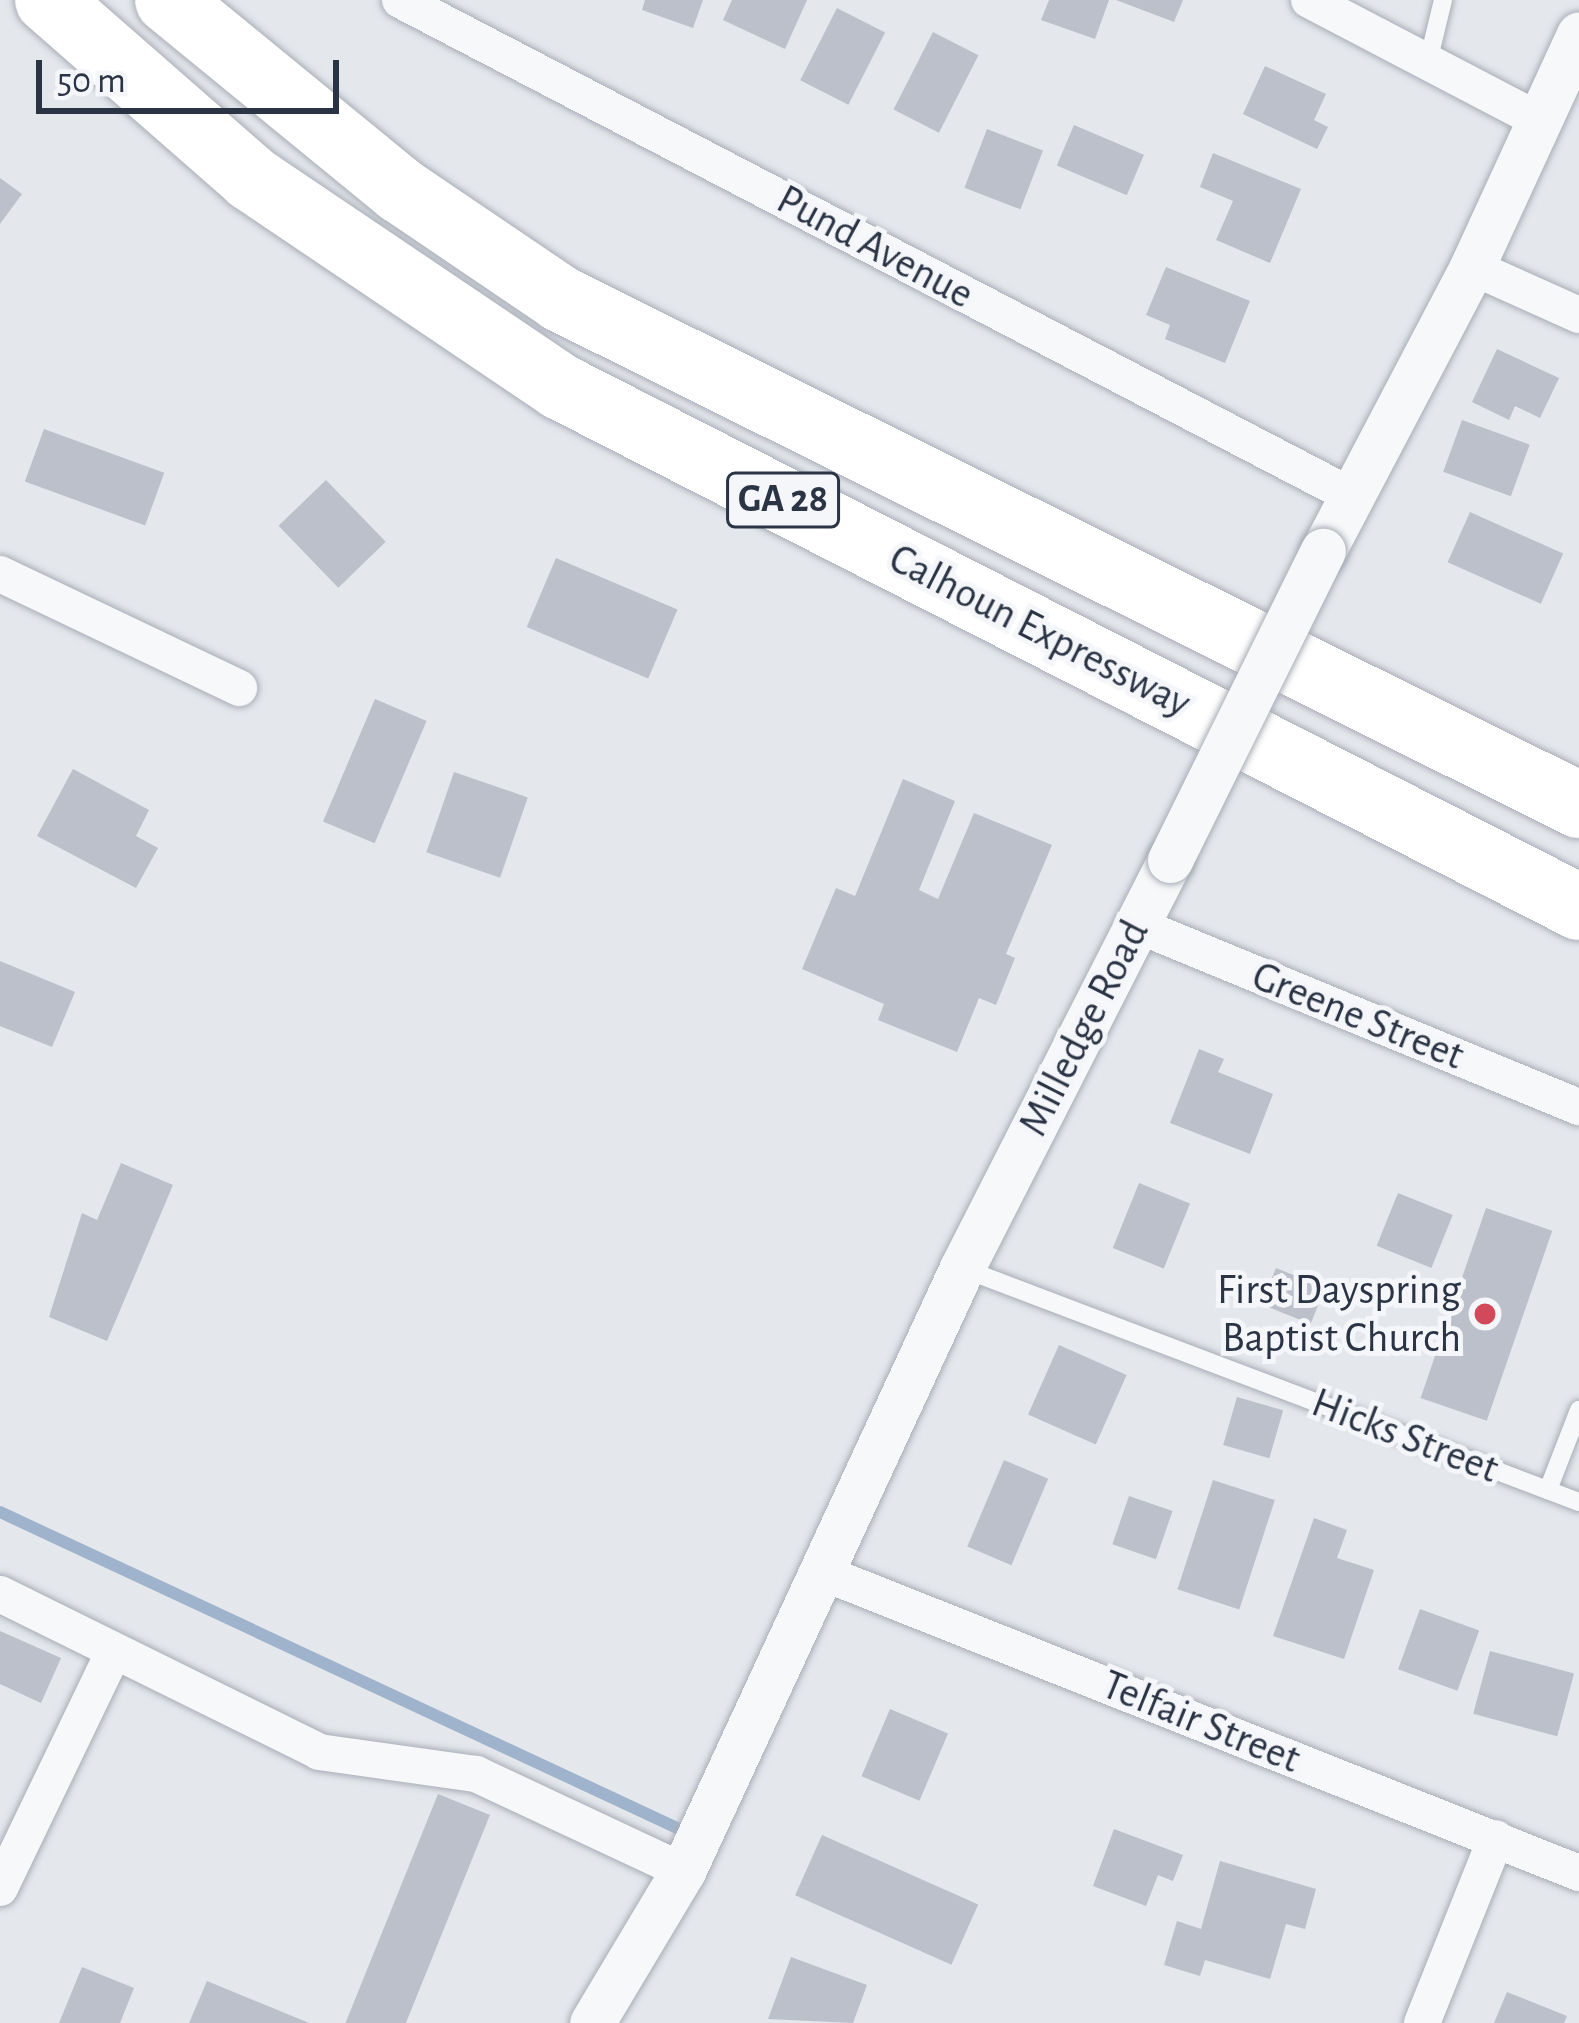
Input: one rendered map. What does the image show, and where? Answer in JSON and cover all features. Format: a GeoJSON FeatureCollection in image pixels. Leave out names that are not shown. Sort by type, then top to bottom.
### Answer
{"type":"FeatureCollection","features":[{"type":"Feature","properties":{"kind":"highway","name":"Calhoun Expressway"},"geometry":{"type":"LineString","coordinates":[[48,0],[251,178],[561,387],[1579,907]]}},
{"type":"Feature","properties":{"kind":"highway","name":"Calhoun Expressway"},"geometry":{"type":"LineString","coordinates":[[168,0],[400,190],[561,299],[1579,805]]}},
{"type":"Feature","properties":{"kind":"street","name":"Pund Avenue"},"geometry":{"type":"LineString","coordinates":[[400,0],[1350,495]]}},
{"type":"Feature","properties":{"kind":"street"},"geometry":{"type":"LineString","coordinates":[[1310,0],[1535,118]]}},
{"type":"Feature","properties":{"kind":"street","name":"Milledge Road"},"geometry":{"type":"LineString","coordinates":[[592,2023],[683,1871],[962,1268],[1350,495],[1472,267],[1535,118],[1579,34]]}},
{"type":"Feature","properties":{"kind":"street"},"geometry":{"type":"LineString","coordinates":[[1472,267],[1579,315]]}},
{"type":"Feature","properties":{"kind":"street"},"geometry":{"type":"LineString","coordinates":[[0,574],[239,688]]}},
{"type":"Feature","properties":{"kind":"street","name":"Greene Street"},"geometry":{"type":"LineString","coordinates":[[1137,925],[1579,1107]]}},
{"type":"Feature","properties":{"kind":"street","name":"Telfair Street"},"geometry":{"type":"LineString","coordinates":[[821,1572],[1579,1874]]}},
{"type":"Feature","properties":{"kind":"street"},"geometry":{"type":"LineString","coordinates":[[0,1594],[319,1752],[476,1774],[683,1871]]}},
{"type":"Feature","properties":{"kind":"street"},"geometry":{"type":"LineString","coordinates":[[0,1888],[114,1651]]}},
{"type":"Feature","properties":{"kind":"street"},"geometry":{"type":"LineString","coordinates":[[1422,2023],[1496,1838]]}},
{"type":"Feature","properties":{"kind":"lane"},"geometry":{"type":"LineString","coordinates":[[1428,62],[1443,0]]}},
{"type":"Feature","properties":{"kind":"lane","name":"Hicks Street"},"geometry":{"type":"LineString","coordinates":[[962,1268],[1579,1502]]}},
{"type":"Feature","properties":{"kind":"lane"},"geometry":{"type":"LineString","coordinates":[[1548,1490],[1579,1409]]}},
{"type":"Feature","properties":{"kind":"building"},"geometry":{"type":"Polygon","coordinates":[[[645,0],[703,0],[693,28],[642,10],[645,0]]]}},
{"type":"Feature","properties":{"kind":"building"},"geometry":{"type":"Polygon","coordinates":[[[732,0],[807,0],[785,49],[723,20],[732,0]]]}},
{"type":"Feature","properties":{"kind":"building"},"geometry":{"type":"Polygon","coordinates":[[[1049,0],[1109,0],[1095,39],[1041,20],[1049,0]]]}},
{"type":"Feature","properties":{"kind":"building"},"geometry":{"type":"Polygon","coordinates":[[[1116,0],[1183,0],[1174,22],[1116,0]]]}},
{"type":"Feature","properties":{"kind":"building"},"geometry":{"type":"Polygon","coordinates":[[[837,8],[885,33],[848,105],[800,80],[837,8]]]}},
{"type":"Feature","properties":{"kind":"building"},"geometry":{"type":"Polygon","coordinates":[[[933,32],[978,55],[939,133],[894,110],[933,32]]]}},
{"type":"Feature","properties":{"kind":"building"},"geometry":{"type":"Polygon","coordinates":[[[1265,66],[1326,94],[1314,120],[1328,127],[1317,149],[1243,114],[1265,66]]]}},
{"type":"Feature","properties":{"kind":"building"},"geometry":{"type":"Polygon","coordinates":[[[1074,125],[1144,155],[1127,195],[1057,166],[1074,125]]]}},
{"type":"Feature","properties":{"kind":"building"},"geometry":{"type":"Polygon","coordinates":[[[987,129],[1043,151],[1020,209],[964,188],[987,129]]]}},
{"type":"Feature","properties":{"kind":"building"},"geometry":{"type":"Polygon","coordinates":[[[1213,153],[1301,189],[1270,263],[1216,240],[1233,201],[1200,187],[1213,153]]]}},
{"type":"Feature","properties":{"kind":"building"},"geometry":{"type":"Polygon","coordinates":[[[0,178],[22,194],[0,224],[0,178]]]}},
{"type":"Feature","properties":{"kind":"building"},"geometry":{"type":"Polygon","coordinates":[[[1166,267],[1250,301],[1225,363],[1165,339],[1170,325],[1146,315],[1166,267]]]}},
{"type":"Feature","properties":{"kind":"building"},"geometry":{"type":"Polygon","coordinates":[[[1497,349],[1559,378],[1540,418],[1515,406],[1509,420],[1472,402],[1497,349]]]}},
{"type":"Feature","properties":{"kind":"building"},"geometry":{"type":"Polygon","coordinates":[[[1462,420],[1530,445],[1511,496],[1443,472],[1462,420]]]}},
{"type":"Feature","properties":{"kind":"building"},"geometry":{"type":"Polygon","coordinates":[[[44,429],[164,473],[145,525],[25,482],[44,429]]]}},
{"type":"Feature","properties":{"kind":"building"},"geometry":{"type":"Polygon","coordinates":[[[326,480],[386,542],[338,588],[279,526],[326,480]]]}},
{"type":"Feature","properties":{"kind":"building"},"geometry":{"type":"Polygon","coordinates":[[[1470,512],[1563,553],[1541,604],[1448,562],[1470,512]]]}},
{"type":"Feature","properties":{"kind":"building"},"geometry":{"type":"Polygon","coordinates":[[[556,558],[678,610],[648,679],[527,627],[556,558]]]}},
{"type":"Feature","properties":{"kind":"building"},"geometry":{"type":"Polygon","coordinates":[[[375,699],[427,721],[375,843],[323,821],[375,699]]]}},
{"type":"Feature","properties":{"kind":"building"},"geometry":{"type":"Polygon","coordinates":[[[73,769],[149,810],[136,836],[158,848],[136,888],[37,836],[73,769]]]}},
{"type":"Feature","properties":{"kind":"building"},"geometry":{"type":"Polygon","coordinates":[[[454,772],[528,797],[500,878],[426,852],[454,772]]]}},
{"type":"Feature","properties":{"kind":"building"},"geometry":{"type":"Polygon","coordinates":[[[903,779],[955,801],[919,890],[938,899],[974,813],[1052,845],[1006,954],[1015,958],[996,1005],[979,998],[957,1052],[878,1020],[884,1004],[802,969],[836,888],[855,896],[903,779]]]}},
{"type":"Feature","properties":{"kind":"building"},"geometry":{"type":"Polygon","coordinates":[[[0,961],[75,992],[52,1047],[0,1026],[0,961]]]}},
{"type":"Feature","properties":{"kind":"building"},"geometry":{"type":"Polygon","coordinates":[[[1199,1049],[1224,1059],[1218,1072],[1273,1094],[1250,1154],[1170,1123],[1199,1049]]]}},
{"type":"Feature","properties":{"kind":"building"},"geometry":{"type":"Polygon","coordinates":[[[121,1163],[173,1185],[107,1341],[49,1317],[82,1213],[97,1220],[121,1163]]]}},
{"type":"Feature","properties":{"kind":"building"},"geometry":{"type":"Polygon","coordinates":[[[1139,1183],[1190,1204],[1164,1269],[1113,1248],[1139,1183]]]}},
{"type":"Feature","properties":{"kind":"building"},"geometry":{"type":"Polygon","coordinates":[[[1398,1193],[1453,1215],[1431,1268],[1377,1246],[1398,1193]]]}},
{"type":"Feature","properties":{"kind":"building","name":"First Dayspring Baptist Church"},"geometry":{"type":"Polygon","coordinates":[[[1486,1208],[1552,1231],[1487,1421],[1421,1398],[1486,1208]]]}},
{"type":"Feature","properties":{"kind":"building"},"geometry":{"type":"Polygon","coordinates":[[[1276,1268],[1325,1288],[1311,1324],[1261,1304],[1276,1268]]]}},
{"type":"Feature","properties":{"kind":"building"},"geometry":{"type":"Polygon","coordinates":[[[1059,1345],[1127,1375],[1096,1445],[1028,1414],[1059,1345]]]}},
{"type":"Feature","properties":{"kind":"building"},"geometry":{"type":"Polygon","coordinates":[[[1237,1397],[1283,1410],[1269,1458],[1223,1445],[1237,1397]]]}},
{"type":"Feature","properties":{"kind":"building"},"geometry":{"type":"Polygon","coordinates":[[[1004,1460],[1048,1479],[1011,1565],[967,1547],[1004,1460]]]}},
{"type":"Feature","properties":{"kind":"building"},"geometry":{"type":"Polygon","coordinates":[[[1213,1480],[1275,1500],[1239,1609],[1177,1589],[1213,1480]]]}},
{"type":"Feature","properties":{"kind":"building"},"geometry":{"type":"Polygon","coordinates":[[[1129,1496],[1172,1511],[1156,1559],[1112,1544],[1129,1496]]]}},
{"type":"Feature","properties":{"kind":"building"},"geometry":{"type":"Polygon","coordinates":[[[1314,1518],[1347,1530],[1337,1558],[1374,1570],[1344,1659],[1273,1636],[1314,1518]]]}},
{"type":"Feature","properties":{"kind":"building"},"geometry":{"type":"Polygon","coordinates":[[[1420,1609],[1479,1631],[1457,1691],[1398,1669],[1420,1609]]]}},
{"type":"Feature","properties":{"kind":"building"},"geometry":{"type":"Polygon","coordinates":[[[0,1631],[61,1658],[41,1703],[0,1684],[0,1631]]]}},
{"type":"Feature","properties":{"kind":"building"},"geometry":{"type":"Polygon","coordinates":[[[1490,1651],[1574,1674],[1557,1736],[1473,1714],[1490,1651]]]}},
{"type":"Feature","properties":{"kind":"building"},"geometry":{"type":"Polygon","coordinates":[[[890,1709],[948,1734],[919,1801],[861,1776],[890,1709]]]}},
{"type":"Feature","properties":{"kind":"building"},"geometry":{"type":"Polygon","coordinates":[[[438,1794],[490,1815],[406,2023],[345,2023],[438,1794]]]}},
{"type":"Feature","properties":{"kind":"building"},"geometry":{"type":"Polygon","coordinates":[[[1114,1829],[1183,1855],[1173,1881],[1158,1875],[1146,1906],[1093,1886],[1114,1829]]]}},
{"type":"Feature","properties":{"kind":"building"},"geometry":{"type":"Polygon","coordinates":[[[822,1835],[978,1905],[951,1965],[795,1895],[822,1835]]]}},
{"type":"Feature","properties":{"kind":"building"},"geometry":{"type":"Polygon","coordinates":[[[1220,1861],[1316,1889],[1305,1929],[1286,1924],[1270,1979],[1205,1960],[1200,1976],[1164,1965],[1177,1921],[1201,1929],[1220,1861]]]}},
{"type":"Feature","properties":{"kind":"building"},"geometry":{"type":"Polygon","coordinates":[[[791,1957],[867,1985],[853,2023],[768,2019],[791,1957]]]}},
{"type":"Feature","properties":{"kind":"building"},"geometry":{"type":"Polygon","coordinates":[[[82,1967],[134,1988],[120,2023],[59,2023],[82,1967]]]}},
{"type":"Feature","properties":{"kind":"building"},"geometry":{"type":"Polygon","coordinates":[[[207,1981],[309,2023],[189,2023],[207,1981]]]}},
{"type":"Feature","properties":{"kind":"building"},"geometry":{"type":"Polygon","coordinates":[[[1507,1992],[1567,2016],[1564,2023],[1494,2023],[1507,1992]]]}},
{"type":"Feature","properties":{"kind":"waterway"},"geometry":{"type":"LineString","coordinates":[[0,1512],[692,1835]]}},
{"type":"Feature","properties":{"kind":"place","name":"First Dayspring Baptist Church"},"geometry":{"type":"Point","coordinates":[1485,1314]}}]}
